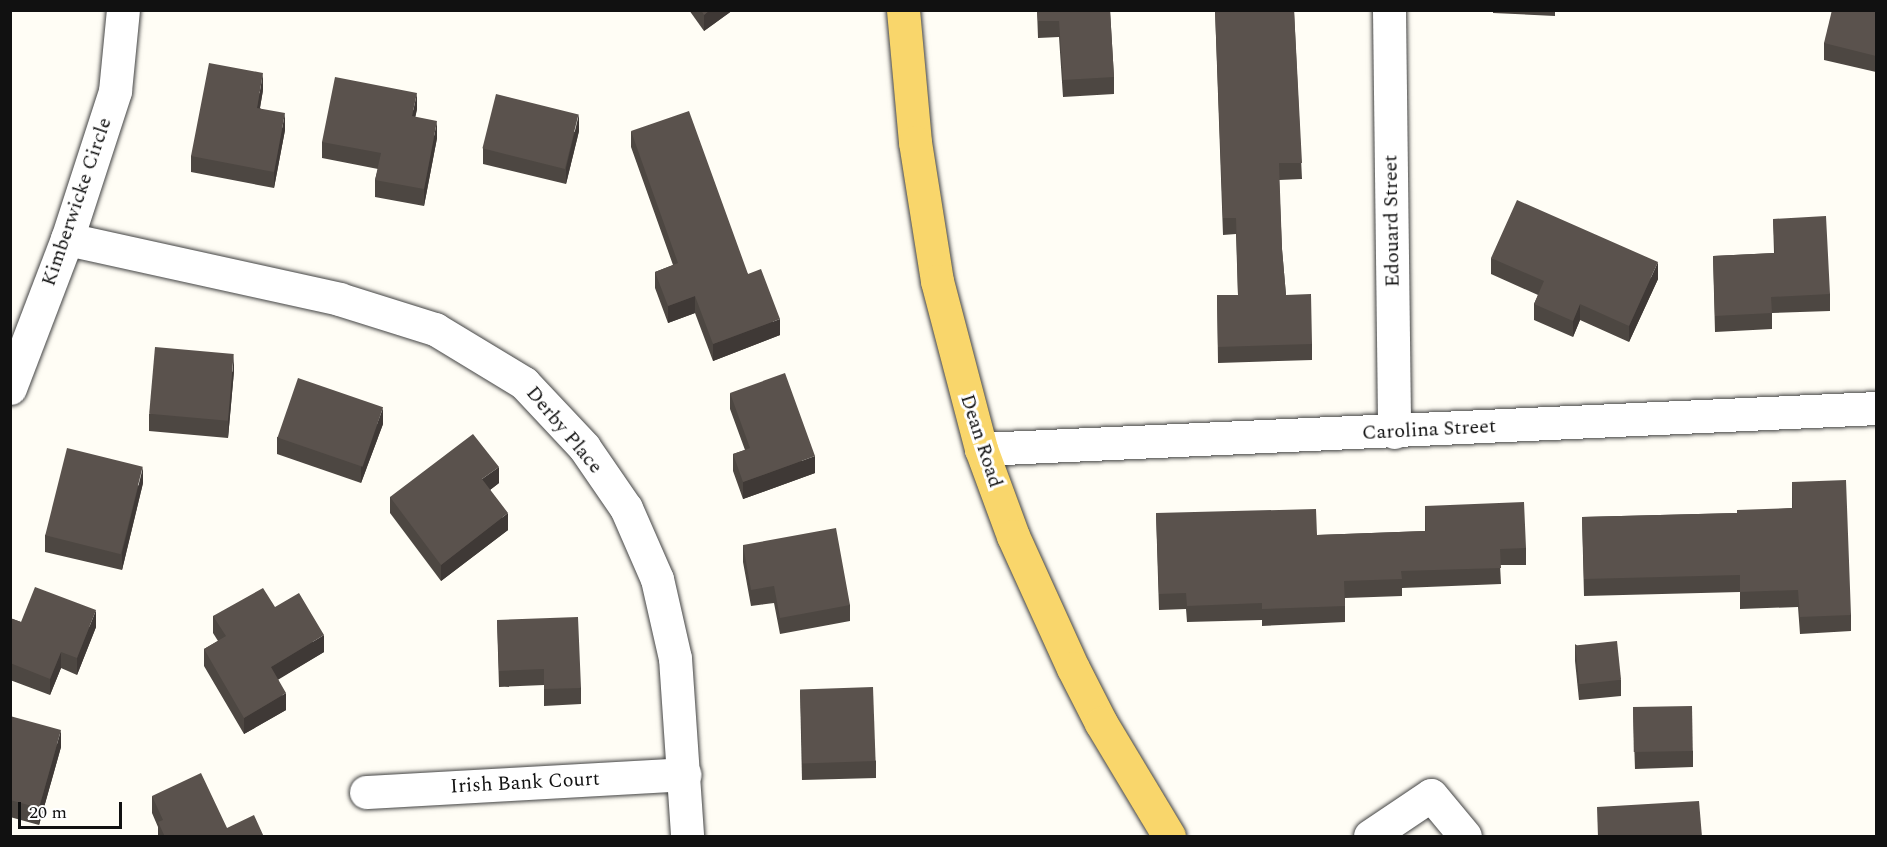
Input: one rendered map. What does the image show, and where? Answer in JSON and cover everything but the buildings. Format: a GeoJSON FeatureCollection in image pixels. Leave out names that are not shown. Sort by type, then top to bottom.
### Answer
{"type":"FeatureCollection","features":[{"type":"Feature","properties":{"kind":"main road","name":"Dean Road"},"geometry":{"type":"LineString","coordinates":[[903,10],[915,142],[933,260],[949,335],[981,449],[1013,536],[1073,668],[1101,723],[1169,837]]}},
{"type":"Feature","properties":{"kind":"street","name":"Kimberwicke Circle"},"geometry":{"type":"LineString","coordinates":[[10,388],[67,239],[115,91],[123,10]]}},
{"type":"Feature","properties":{"kind":"street","name":"Edouard Street"},"geometry":{"type":"LineString","coordinates":[[1389,10],[1394,432]]}},
{"type":"Feature","properties":{"kind":"street","name":"Derby Place"},"geometry":{"type":"LineString","coordinates":[[67,239],[339,299],[435,329],[524,382],[584,447],[626,508],[657,579],[675,658],[687,837]]}},
{"type":"Feature","properties":{"kind":"street","name":"Carolina Street"},"geometry":{"type":"LineString","coordinates":[[981,449],[1394,432],[1876,408]]}},
{"type":"Feature","properties":{"kind":"street","name":"Irish Bank Court"},"geometry":{"type":"LineString","coordinates":[[366,792],[684,774]]}},
{"type":"Feature","properties":{"kind":"street"},"geometry":{"type":"LineString","coordinates":[[1370,837],[1431,795],[1465,837]]}}]}
